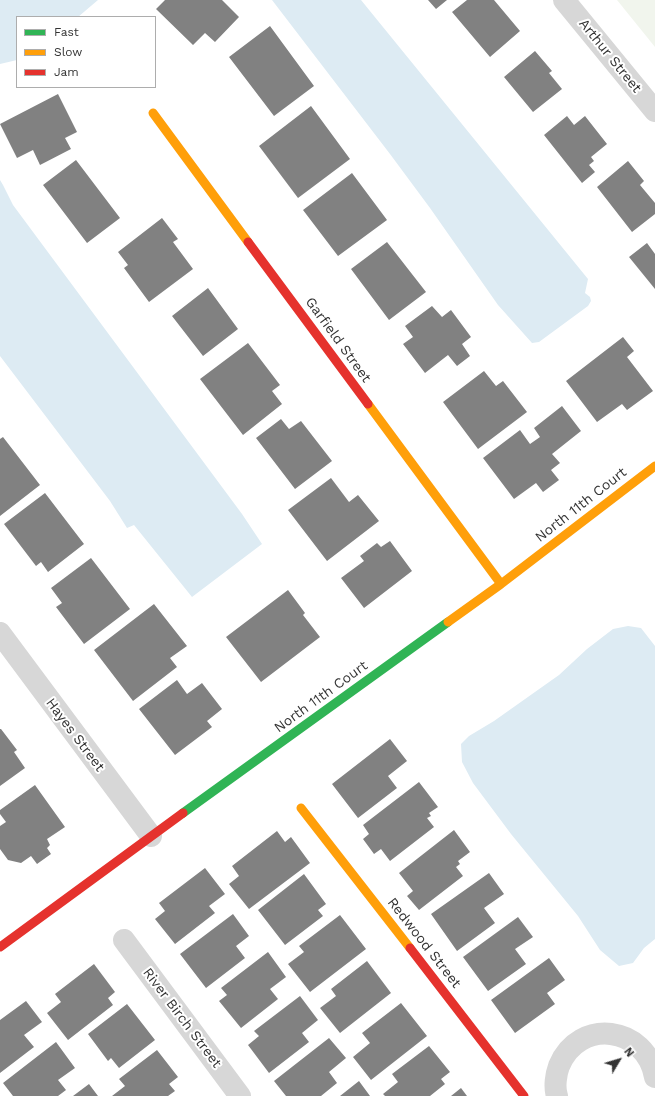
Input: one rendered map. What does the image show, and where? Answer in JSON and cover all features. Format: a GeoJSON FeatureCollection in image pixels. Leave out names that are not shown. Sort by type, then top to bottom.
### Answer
{"type":"FeatureCollection","features":[{"type":"Feature","properties":{"kind":"street","name":"Arthur Street"},"geometry":{"type":"LineString","coordinates":[[564,0],[655,111]]}},
{"type":"Feature","properties":{"kind":"street","name":"Garfield Street"},"geometry":{"type":"LineString","coordinates":[[153,113],[501,584]]}},
{"type":"Feature","properties":{"kind":"street","name":"North 11th Court"},"geometry":{"type":"LineString","coordinates":[[0,947],[151,836],[501,584],[655,466]]}},
{"type":"Feature","properties":{"kind":"street","name":"Hayes Street"},"geometry":{"type":"LineString","coordinates":[[0,633],[151,836]]}},
{"type":"Feature","properties":{"kind":"street","name":"Redwood Street"},"geometry":{"type":"LineString","coordinates":[[301,808],[524,1096]]}},
{"type":"Feature","properties":{"kind":"street","name":"River Birch Street"},"geometry":{"type":"LineString","coordinates":[[124,940],[240,1096]]}},
{"type":"Feature","properties":{"kind":"street"},"geometry":{"type":"LineString","coordinates":[[557,1096],[556,1074],[563,1056],[576,1042],[594,1034],[614,1034],[632,1040],[646,1053],[653,1068],[655,1077]]}},
{"type":"Feature","properties":{"kind":"street"},"geometry":{"type":"LineString","coordinates":[[654,1096],[655,1089]]}},
{"type":"Feature","properties":{"kind":"shaded area"},"geometry":{"type":"Polygon","coordinates":[[[0,0],[98,0],[79,16],[16,16],[16,60],[0,64],[0,0]]]}},
{"type":"Feature","properties":{"kind":"shaded area"},"geometry":{"type":"Polygon","coordinates":[[[272,0],[361,0],[588,279],[585,293],[590,297],[591,301],[588,306],[539,342],[532,343],[498,305],[390,154],[272,0]]]}},
{"type":"Feature","properties":{"kind":"shaded area"},"geometry":{"type":"Polygon","coordinates":[[[617,0],[655,0],[655,47],[617,0]]]}},
{"type":"Feature","properties":{"kind":"shaded area"},"geometry":{"type":"Polygon","coordinates":[[[0,180],[13,205],[242,514],[262,544],[192,597],[134,525],[127,528],[110,501],[0,356],[0,180]]]}},
{"type":"Feature","properties":{"kind":"shaded area"},"geometry":{"type":"Polygon","coordinates":[[[628,626],[641,628],[655,646],[655,939],[644,948],[633,963],[619,966],[600,950],[578,916],[511,834],[473,783],[462,762],[461,744],[469,736],[494,721],[559,675],[587,649],[613,629],[628,626]]]}},
{"type":"Feature","properties":{"kind":"building"},"geometry":{"type":"Polygon","coordinates":[[[165,0],[222,0],[239,17],[215,42],[205,33],[193,45],[156,9],[165,0]]]}},
{"type":"Feature","properties":{"kind":"building"},"geometry":{"type":"Polygon","coordinates":[[[428,0],[447,0],[436,9],[428,0]]]}},
{"type":"Feature","properties":{"kind":"building"},"geometry":{"type":"Polygon","coordinates":[[[467,0],[494,0],[520,31],[490,57],[452,12],[467,0]]]}},
{"type":"Feature","properties":{"kind":"building"},"geometry":{"type":"Polygon","coordinates":[[[270,26],[314,86],[274,116],[229,57],[270,26]]]}},
{"type":"Feature","properties":{"kind":"building"},"geometry":{"type":"Polygon","coordinates":[[[535,51],[552,71],[549,73],[562,89],[533,112],[504,77],[535,51]]]}},
{"type":"Feature","properties":{"kind":"building"},"geometry":{"type":"Polygon","coordinates":[[[58,94],[77,132],[65,138],[71,149],[40,165],[33,150],[17,158],[0,124],[58,94]]]}},
{"type":"Feature","properties":{"kind":"building"},"geometry":{"type":"Polygon","coordinates":[[[311,106],[350,159],[298,198],[259,146],[311,106]]]}},
{"type":"Feature","properties":{"kind":"building"},"geometry":{"type":"Polygon","coordinates":[[[567,116],[574,125],[585,116],[607,144],[591,157],[594,161],[589,165],[595,172],[582,183],[544,135],[567,116]]]}},
{"type":"Feature","properties":{"kind":"building"},"geometry":{"type":"Polygon","coordinates":[[[76,160],[120,218],[87,243],[43,185],[76,160]]]}},
{"type":"Feature","properties":{"kind":"building"},"geometry":{"type":"Polygon","coordinates":[[[628,161],[644,181],[640,185],[655,203],[655,214],[632,232],[597,187],[628,161]]]}},
{"type":"Feature","properties":{"kind":"building"},"geometry":{"type":"Polygon","coordinates":[[[352,173],[387,220],[338,256],[303,210],[352,173]]]}},
{"type":"Feature","properties":{"kind":"building"},"geometry":{"type":"Polygon","coordinates":[[[162,218],[178,239],[173,242],[193,269],[149,302],[124,268],[128,265],[118,252],[162,218]]]}},
{"type":"Feature","properties":{"kind":"building"},"geometry":{"type":"Polygon","coordinates":[[[387,242],[426,292],[389,320],[351,269],[387,242]]]}},
{"type":"Feature","properties":{"kind":"building"},"geometry":{"type":"Polygon","coordinates":[[[647,243],[655,254],[655,289],[629,257],[647,243]]]}},
{"type":"Feature","properties":{"kind":"building"},"geometry":{"type":"Polygon","coordinates":[[[208,288],[238,329],[203,356],[172,316],[208,288]]]}},
{"type":"Feature","properties":{"kind":"building"},"geometry":{"type":"Polygon","coordinates":[[[432,306],[442,317],[451,310],[471,337],[462,344],[470,356],[457,366],[448,355],[425,373],[403,344],[413,337],[405,326],[432,306]]]}},
{"type":"Feature","properties":{"kind":"building"},"geometry":{"type":"Polygon","coordinates":[[[623,337],[634,351],[627,357],[653,391],[627,410],[622,404],[597,422],[566,381],[623,337]]]}},
{"type":"Feature","properties":{"kind":"building"},"geometry":{"type":"Polygon","coordinates":[[[248,343],[280,385],[272,391],[282,404],[243,435],[200,379],[248,343]]]}},
{"type":"Feature","properties":{"kind":"building"},"geometry":{"type":"Polygon","coordinates":[[[484,371],[496,386],[503,381],[527,412],[478,449],[443,402],[484,371]]]}},
{"type":"Feature","properties":{"kind":"building"},"geometry":{"type":"Polygon","coordinates":[[[562,406],[581,431],[552,454],[560,463],[551,470],[559,480],[543,492],[536,483],[514,499],[483,458],[520,430],[530,444],[540,437],[534,428],[562,406]]]}},
{"type":"Feature","properties":{"kind":"building"},"geometry":{"type":"Polygon","coordinates":[[[281,419],[289,429],[301,421],[332,461],[295,489],[256,438],[281,419]]]}},
{"type":"Feature","properties":{"kind":"building"},"geometry":{"type":"Polygon","coordinates":[[[3,437],[40,485],[0,516],[0,439],[3,437]]]}},
{"type":"Feature","properties":{"kind":"building"},"geometry":{"type":"Polygon","coordinates":[[[331,478],[349,502],[358,495],[379,521],[327,561],[288,510],[331,478]]]}},
{"type":"Feature","properties":{"kind":"building"},"geometry":{"type":"Polygon","coordinates":[[[45,493],[84,544],[48,572],[41,562],[36,566],[4,524],[45,493]]]}},
{"type":"Feature","properties":{"kind":"building"},"geometry":{"type":"Polygon","coordinates":[[[390,541],[412,571],[364,608],[341,578],[364,561],[360,556],[377,543],[381,547],[390,541]]]}},
{"type":"Feature","properties":{"kind":"building"},"geometry":{"type":"Polygon","coordinates":[[[91,558],[130,609],[84,644],[56,607],[62,603],[51,588],[91,558]]]}},
{"type":"Feature","properties":{"kind":"building"},"geometry":{"type":"Polygon","coordinates":[[[288,590],[305,613],[303,615],[320,637],[261,682],[226,637],[288,590]]]}},
{"type":"Feature","properties":{"kind":"building"},"geometry":{"type":"Polygon","coordinates":[[[154,604],[187,646],[170,658],[177,667],[133,701],[94,650],[154,604]]]}},
{"type":"Feature","properties":{"kind":"building"},"geometry":{"type":"Polygon","coordinates":[[[177,680],[187,694],[202,683],[222,709],[207,721],[212,727],[175,755],[139,709],[177,680]]]}},
{"type":"Feature","properties":{"kind":"building"},"geometry":{"type":"Polygon","coordinates":[[[0,729],[17,750],[14,752],[25,768],[0,786],[0,729]]]}},
{"type":"Feature","properties":{"kind":"building"},"geometry":{"type":"Polygon","coordinates":[[[390,739],[407,761],[388,776],[397,788],[358,818],[332,784],[390,739]]]}},
{"type":"Feature","properties":{"kind":"building"},"geometry":{"type":"Polygon","coordinates":[[[419,782],[438,807],[429,813],[431,816],[427,818],[434,827],[390,861],[381,849],[374,854],[363,839],[369,834],[363,825],[419,782]]]}},
{"type":"Feature","properties":{"kind":"building"},"geometry":{"type":"Polygon","coordinates":[[[35,785],[65,827],[47,839],[50,845],[47,848],[51,854],[37,864],[31,856],[21,863],[8,860],[0,849],[0,826],[6,822],[0,814],[0,810],[35,785]]]}},
{"type":"Feature","properties":{"kind":"building"},"geometry":{"type":"Polygon","coordinates":[[[454,830],[470,852],[458,861],[460,864],[456,867],[463,876],[419,910],[407,896],[413,891],[399,873],[454,830]]]}},
{"type":"Feature","properties":{"kind":"building"},"geometry":{"type":"Polygon","coordinates":[[[277,831],[285,842],[291,837],[310,863],[249,909],[229,884],[239,876],[232,866],[277,831]]]}},
{"type":"Feature","properties":{"kind":"building"},"geometry":{"type":"Polygon","coordinates":[[[205,868],[225,894],[209,906],[215,913],[175,944],[155,919],[165,911],[159,903],[205,868]]]}},
{"type":"Feature","properties":{"kind":"building"},"geometry":{"type":"Polygon","coordinates":[[[489,873],[504,894],[484,908],[495,923],[457,951],[431,914],[489,873]]]}},
{"type":"Feature","properties":{"kind":"building"},"geometry":{"type":"Polygon","coordinates":[[[304,874],[326,904],[318,910],[323,916],[285,945],[258,910],[304,874]]]}},
{"type":"Feature","properties":{"kind":"building"},"geometry":{"type":"Polygon","coordinates":[[[233,914],[249,936],[236,946],[245,958],[206,988],[180,954],[233,914]]]}},
{"type":"Feature","properties":{"kind":"building"},"geometry":{"type":"Polygon","coordinates":[[[340,915],[366,949],[310,992],[288,964],[304,952],[299,946],[340,915]]]}},
{"type":"Feature","properties":{"kind":"building"},"geometry":{"type":"Polygon","coordinates":[[[518,917],[533,937],[515,949],[526,964],[488,991],[463,957],[518,917]]]}},
{"type":"Feature","properties":{"kind":"building"},"geometry":{"type":"Polygon","coordinates":[[[268,952],[286,977],[270,989],[278,999],[241,1028],[219,1001],[227,995],[221,988],[268,952]]]}},
{"type":"Feature","properties":{"kind":"building"},"geometry":{"type":"Polygon","coordinates":[[[549,958],[565,980],[547,993],[555,1004],[515,1033],[491,1000],[549,958]]]}},
{"type":"Feature","properties":{"kind":"building"},"geometry":{"type":"Polygon","coordinates":[[[367,961],[391,993],[340,1033],[320,1008],[336,996],[331,989],[367,961]]]}},
{"type":"Feature","properties":{"kind":"building"},"geometry":{"type":"Polygon","coordinates":[[[94,964],[115,992],[108,998],[113,1005],[68,1040],[47,1013],[61,1002],[55,994],[94,964]]]}},
{"type":"Feature","properties":{"kind":"building"},"geometry":{"type":"Polygon","coordinates":[[[300,996],[318,1020],[302,1033],[309,1042],[269,1073],[248,1045],[259,1036],[254,1031],[300,996]]]}},
{"type":"Feature","properties":{"kind":"building"},"geometry":{"type":"Polygon","coordinates":[[[26,1001],[42,1022],[24,1035],[34,1047],[0,1073],[0,1020],[26,1001]]]}},
{"type":"Feature","properties":{"kind":"building"},"geometry":{"type":"Polygon","coordinates":[[[401,1003],[427,1036],[371,1080],[353,1057],[370,1043],[362,1033],[401,1003]]]}},
{"type":"Feature","properties":{"kind":"building"},"geometry":{"type":"Polygon","coordinates":[[[127,1004],[155,1040],[119,1068],[111,1058],[108,1061],[88,1034],[127,1004]]]}},
{"type":"Feature","properties":{"kind":"building"},"geometry":{"type":"Polygon","coordinates":[[[329,1038],[346,1058],[329,1072],[337,1083],[321,1096],[286,1096],[274,1081],[329,1038]]]}},
{"type":"Feature","properties":{"kind":"building"},"geometry":{"type":"Polygon","coordinates":[[[56,1042],[75,1068],[58,1080],[66,1090],[58,1096],[13,1096],[3,1083],[56,1042]]]}},
{"type":"Feature","properties":{"kind":"building"},"geometry":{"type":"Polygon","coordinates":[[[429,1046],[450,1072],[441,1079],[445,1084],[430,1096],[385,1096],[383,1094],[398,1082],[392,1074],[429,1046]]]}},
{"type":"Feature","properties":{"kind":"building"},"geometry":{"type":"Polygon","coordinates":[[[157,1050],[178,1077],[169,1084],[175,1091],[168,1096],[112,1096],[125,1086],[119,1079],[157,1050]]]}},
{"type":"Feature","properties":{"kind":"building"},"geometry":{"type":"Polygon","coordinates":[[[359,1081],[370,1096],[340,1096],[359,1081]]]}},
{"type":"Feature","properties":{"kind":"building"},"geometry":{"type":"Polygon","coordinates":[[[89,1084],[98,1096],[73,1096],[89,1084]]]}},
{"type":"Feature","properties":{"kind":"building"},"geometry":{"type":"Polygon","coordinates":[[[461,1088],[467,1096],[451,1096],[461,1088]]]}},
{"type":"Feature","properties":{"kind":"traffic: fast"},"geometry":{"type":"LineString","coordinates":[[183,813],[448,622]]}},
{"type":"Feature","properties":{"kind":"traffic: slow"},"geometry":{"type":"LineString","coordinates":[[153,113],[248,242]]}},
{"type":"Feature","properties":{"kind":"traffic: slow"},"geometry":{"type":"LineString","coordinates":[[368,404],[501,584]]}},
{"type":"Feature","properties":{"kind":"traffic: slow"},"geometry":{"type":"LineString","coordinates":[[448,622],[501,584],[655,466]]}},
{"type":"Feature","properties":{"kind":"traffic: slow"},"geometry":{"type":"LineString","coordinates":[[301,808],[410,948]]}},
{"type":"Feature","properties":{"kind":"traffic: jam"},"geometry":{"type":"LineString","coordinates":[[248,242],[368,404]]}},
{"type":"Feature","properties":{"kind":"traffic: jam"},"geometry":{"type":"LineString","coordinates":[[0,947],[183,813]]}},
{"type":"Feature","properties":{"kind":"traffic: jam"},"geometry":{"type":"LineString","coordinates":[[410,948],[524,1096]]}}]}
